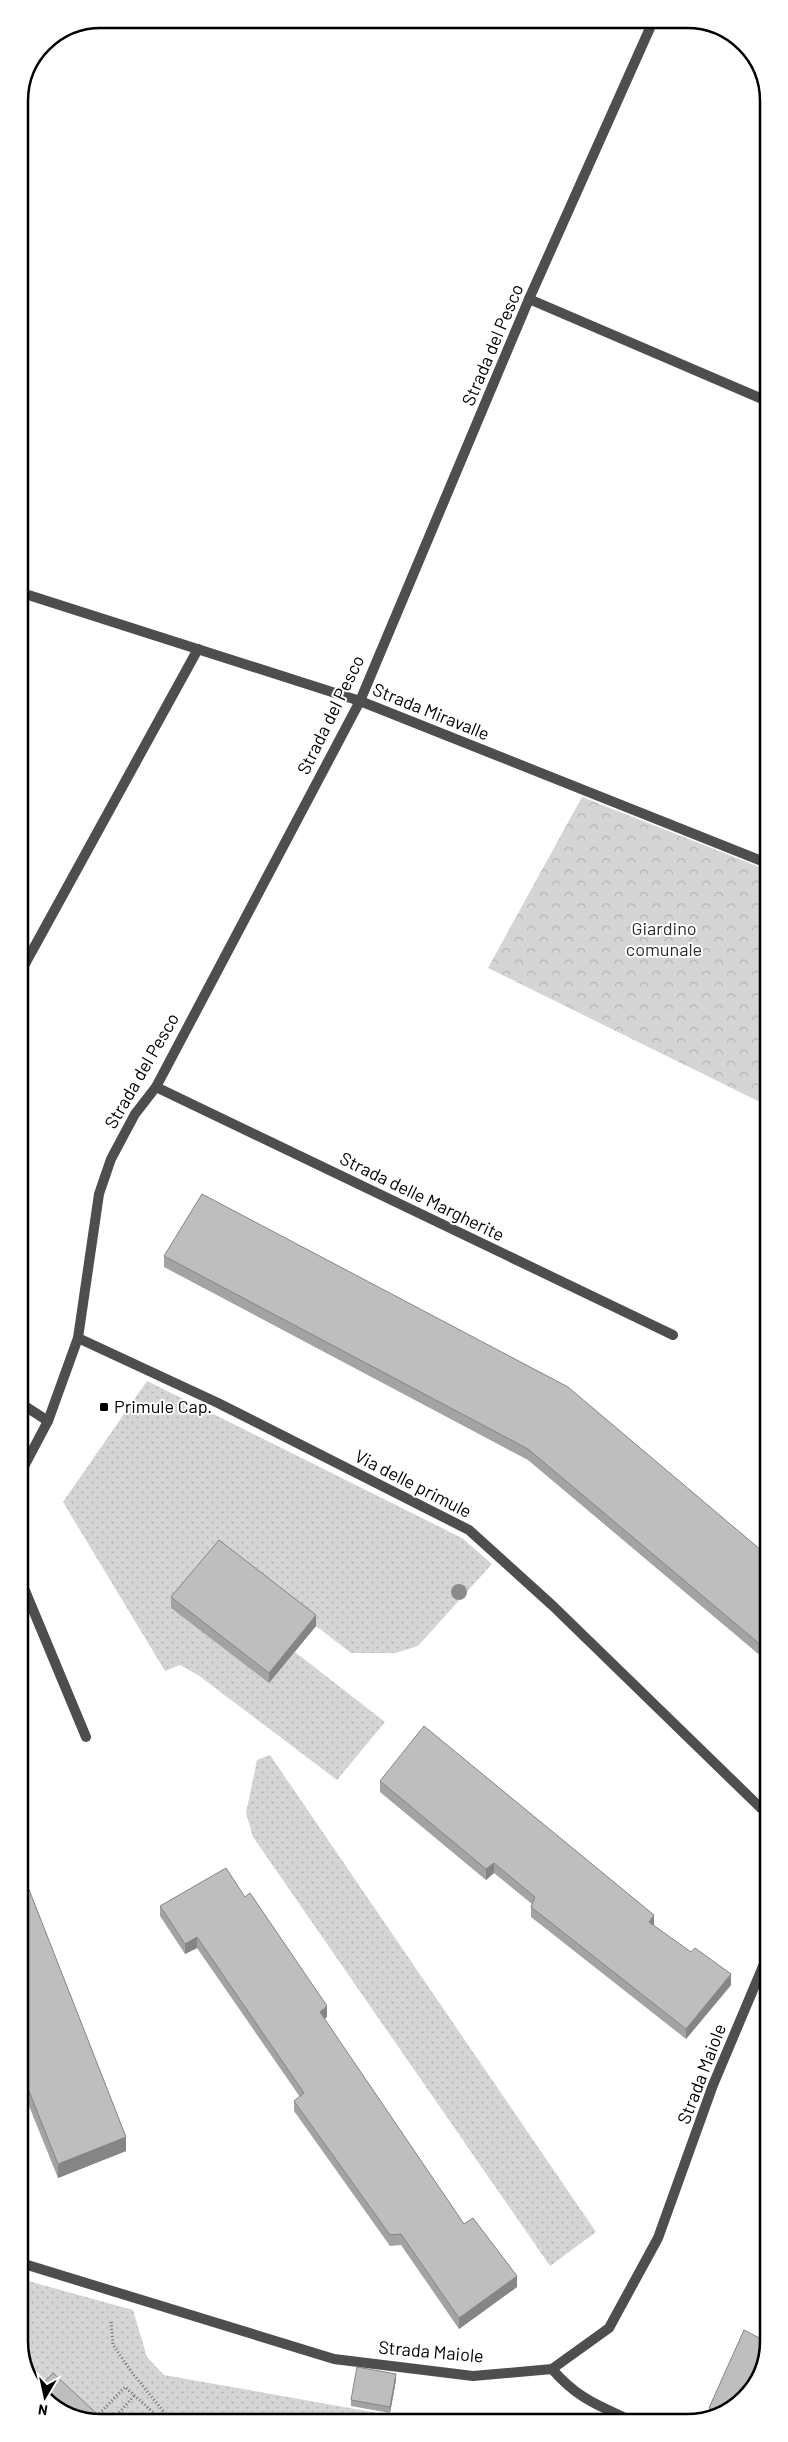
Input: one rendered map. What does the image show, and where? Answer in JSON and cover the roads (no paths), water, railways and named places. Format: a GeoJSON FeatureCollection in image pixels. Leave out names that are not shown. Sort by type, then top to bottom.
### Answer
{"type":"FeatureCollection","features":[{"type":"Feature","properties":{"kind":"street","name":"Strada del Pesco"},"geometry":{"type":"LineString","coordinates":[[28,1459],[48,1422],[78,1338],[99,1194],[111,1159],[135,1114],[156,1088],[360,701],[530,299],[650,28]]}},
{"type":"Feature","properties":{"kind":"street"},"geometry":{"type":"LineString","coordinates":[[530,299],[760,398]]}},
{"type":"Feature","properties":{"kind":"street","name":"Strada Miravalle"},"geometry":{"type":"LineString","coordinates":[[28,595],[360,701],[760,860]]}},
{"type":"Feature","properties":{"kind":"street"},"geometry":{"type":"LineString","coordinates":[[28,957],[198,649]]}},
{"type":"Feature","properties":{"kind":"street","name":"Strada delle Margherite"},"geometry":{"type":"LineString","coordinates":[[156,1088],[673,1335]]}},
{"type":"Feature","properties":{"kind":"street","name":"Via delle primule"},"geometry":{"type":"LineString","coordinates":[[78,1338],[218,1403],[468,1530],[553,1606],[760,1807]]}},
{"type":"Feature","properties":{"kind":"street"},"geometry":{"type":"LineString","coordinates":[[28,1408],[48,1422]]}},
{"type":"Feature","properties":{"kind":"street"},"geometry":{"type":"LineString","coordinates":[[28,1598],[86,1737]]}},
{"type":"Feature","properties":{"kind":"street","name":"Strada Maiole"},"geometry":{"type":"LineString","coordinates":[[28,2265],[334,2359],[473,2376],[552,2369],[609,2328],[658,2238],[713,2085],[760,1973]]}},
{"type":"Feature","properties":{"kind":"street"},"geometry":{"type":"LineString","coordinates":[[552,2369],[568,2388],[592,2403],[616,2414]]}},
{"type":"Feature","properties":{"kind":"place","name":"Primule Cap."},"geometry":{"type":"Point","coordinates":[104,1407]}},
{"type":"Feature","properties":{"kind":"park label","name":"Giardino comunale"},"geometry":{"type":"Point","coordinates":[664,940]}}]}
